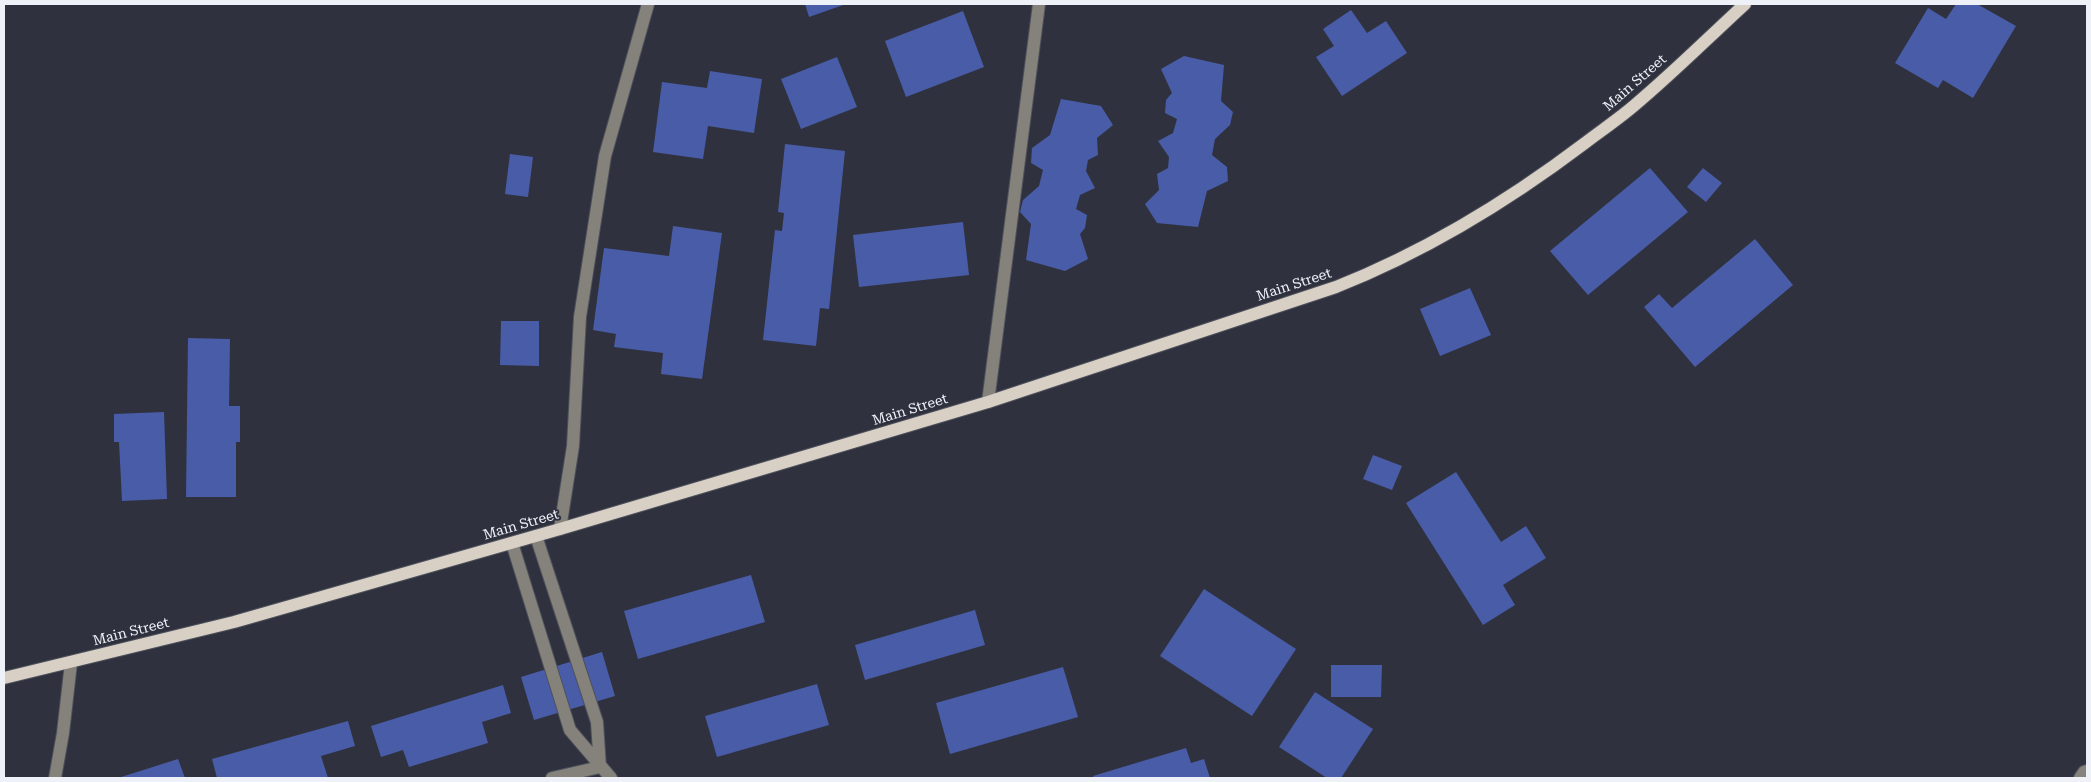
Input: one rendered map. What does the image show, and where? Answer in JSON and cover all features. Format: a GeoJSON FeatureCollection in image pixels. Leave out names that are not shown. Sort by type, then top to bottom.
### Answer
{"type":"FeatureCollection","features":[{"type":"Feature","properties":{"kind":"main road","name":"Main Street"},"geometry":{"type":"LineString","coordinates":[[4,678],[234,622],[560,530],[988,402],[1336,287],[1371,273],[1429,245],[1535,181],[1636,104],[1745,4]]}},
{"type":"Feature","properties":{"kind":"street"},"geometry":{"type":"LineString","coordinates":[[560,530],[573,446],[580,318],[605,156],[648,4]]}},
{"type":"Feature","properties":{"kind":"street"},"geometry":{"type":"LineString","coordinates":[[988,402],[1039,4]]}},
{"type":"Feature","properties":{"kind":"street"},"geometry":{"type":"LineString","coordinates":[[536,536],[597,722],[600,767]]}},
{"type":"Feature","properties":{"kind":"street"},"geometry":{"type":"LineString","coordinates":[[512,543],[570,730],[611,778]]}},
{"type":"Feature","properties":{"kind":"street"},"geometry":{"type":"LineString","coordinates":[[55,778],[63,734],[71,663]]}},
{"type":"Feature","properties":{"kind":"street"},"geometry":{"type":"LineString","coordinates":[[552,778],[600,767]]}},
{"type":"Feature","properties":{"kind":"street"},"geometry":{"type":"LineString","coordinates":[[2080,778],[2087,771]]}},
{"type":"Feature","properties":{"kind":"building"},"geometry":{"type":"Polygon","coordinates":[[[805,4],[846,4],[809,17],[805,4]]]}},
{"type":"Feature","properties":{"kind":"building"},"geometry":{"type":"Polygon","coordinates":[[[1956,4],[1977,4],[2016,26],[1973,98],[1943,80],[1938,88],[1895,63],[1928,8],[1946,19],[1956,4]]]}},
{"type":"Feature","properties":{"kind":"building"},"geometry":{"type":"Polygon","coordinates":[[[1351,10],[1367,33],[1386,21],[1407,53],[1342,96],[1316,57],[1334,46],[1323,29],[1351,10]]]}},
{"type":"Feature","properties":{"kind":"building"},"geometry":{"type":"Polygon","coordinates":[[[963,11],[984,67],[906,97],[885,41],[963,11]]]}},
{"type":"Feature","properties":{"kind":"building"},"geometry":{"type":"Polygon","coordinates":[[[1184,56],[1224,65],[1221,101],[1233,112],[1230,125],[1215,139],[1212,155],[1227,167],[1228,181],[1207,191],[1198,227],[1157,223],[1145,204],[1159,190],[1157,174],[1168,168],[1169,157],[1158,141],[1173,133],[1177,119],[1165,113],[1166,100],[1172,93],[1161,69],[1184,56]]]}},
{"type":"Feature","properties":{"kind":"building"},"geometry":{"type":"Polygon","coordinates":[[[837,57],[857,107],[801,129],[781,79],[837,57]]]}},
{"type":"Feature","properties":{"kind":"building"},"geometry":{"type":"Polygon","coordinates":[[[710,71],[762,79],[754,133],[708,126],[703,159],[653,152],[662,82],[707,88],[710,71]]]}},
{"type":"Feature","properties":{"kind":"building"},"geometry":{"type":"Polygon","coordinates":[[[1061,99],[1101,106],[1113,125],[1097,138],[1098,155],[1088,160],[1086,171],[1095,188],[1080,195],[1076,209],[1087,215],[1085,228],[1080,234],[1088,259],[1065,271],[1026,260],[1031,224],[1020,212],[1023,200],[1039,186],[1043,170],[1031,163],[1032,148],[1050,135],[1061,99]]]}},
{"type":"Feature","properties":{"kind":"building"},"geometry":{"type":"Polygon","coordinates":[[[785,144],[845,151],[829,309],[820,308],[816,346],[763,340],[775,230],[782,231],[784,213],[778,212],[785,144]]]}},
{"type":"Feature","properties":{"kind":"building"},"geometry":{"type":"Polygon","coordinates":[[[510,154],[533,157],[528,197],[505,194],[510,154]]]}},
{"type":"Feature","properties":{"kind":"building"},"geometry":{"type":"Polygon","coordinates":[[[1650,168],[1688,212],[1588,295],[1550,251],[1650,168]]]}},
{"type":"Feature","properties":{"kind":"building"},"geometry":{"type":"Polygon","coordinates":[[[1703,168],[1722,183],[1706,202],[1687,187],[1703,168]]]}},
{"type":"Feature","properties":{"kind":"building"},"geometry":{"type":"Polygon","coordinates":[[[963,222],[969,275],[859,287],[853,235],[963,222]]]}},
{"type":"Feature","properties":{"kind":"building"},"geometry":{"type":"Polygon","coordinates":[[[673,226],[722,233],[702,379],[661,374],[663,353],[614,347],[616,334],[593,330],[604,248],[669,256],[673,226]]]}},
{"type":"Feature","properties":{"kind":"building"},"geometry":{"type":"Polygon","coordinates":[[[1755,239],[1793,285],[1695,367],[1644,307],[1659,294],[1672,308],[1755,239]]]}},
{"type":"Feature","properties":{"kind":"building"},"geometry":{"type":"Polygon","coordinates":[[[1470,288],[1491,335],[1440,356],[1420,309],[1470,288]]]}},
{"type":"Feature","properties":{"kind":"building"},"geometry":{"type":"Polygon","coordinates":[[[501,321],[539,321],[539,366],[500,365],[501,321]]]}},
{"type":"Feature","properties":{"kind":"building"},"geometry":{"type":"Polygon","coordinates":[[[188,338],[230,339],[229,406],[240,406],[240,442],[236,442],[236,497],[186,497],[188,338]]]}},
{"type":"Feature","properties":{"kind":"building"},"geometry":{"type":"Polygon","coordinates":[[[164,412],[167,499],[122,501],[119,442],[114,442],[114,414],[164,412]]]}},
{"type":"Feature","properties":{"kind":"building"},"geometry":{"type":"Polygon","coordinates":[[[1373,455],[1402,466],[1392,490],[1363,479],[1373,455]]]}},
{"type":"Feature","properties":{"kind":"building"},"geometry":{"type":"Polygon","coordinates":[[[1456,472],[1501,542],[1526,526],[1546,558],[1503,585],[1515,605],[1483,625],[1406,503],[1456,472]]]}},
{"type":"Feature","properties":{"kind":"building"},"geometry":{"type":"Polygon","coordinates":[[[751,575],[765,622],[638,659],[624,611],[751,575]]]}},
{"type":"Feature","properties":{"kind":"building"},"geometry":{"type":"Polygon","coordinates":[[[1204,589],[1296,649],[1252,716],[1160,656],[1204,589]]]}},
{"type":"Feature","properties":{"kind":"building"},"geometry":{"type":"Polygon","coordinates":[[[975,610],[985,645],[865,680],[855,645],[975,610]]]}},
{"type":"Feature","properties":{"kind":"building"},"geometry":{"type":"Polygon","coordinates":[[[602,652],[615,696],[534,720],[521,677],[602,652]]]}},
{"type":"Feature","properties":{"kind":"building"},"geometry":{"type":"Polygon","coordinates":[[[1331,665],[1382,665],[1381,697],[1331,697],[1331,665]]]}},
{"type":"Feature","properties":{"kind":"building"},"geometry":{"type":"Polygon","coordinates":[[[1063,667],[1078,717],[950,754],[936,703],[1063,667]]]}},
{"type":"Feature","properties":{"kind":"building"},"geometry":{"type":"Polygon","coordinates":[[[817,684],[829,725],[717,757],[705,716],[817,684]]]}},
{"type":"Feature","properties":{"kind":"building"},"geometry":{"type":"Polygon","coordinates":[[[503,685],[511,713],[482,722],[488,743],[409,767],[403,750],[381,757],[371,726],[503,685]]]}},
{"type":"Feature","properties":{"kind":"building"},"geometry":{"type":"Polygon","coordinates":[[[1315,692],[1373,729],[1341,778],[1327,778],[1279,747],[1315,692]]]}},
{"type":"Feature","properties":{"kind":"building"},"geometry":{"type":"Polygon","coordinates":[[[348,721],[355,746],[321,756],[328,778],[217,778],[212,759],[348,721]]]}},
{"type":"Feature","properties":{"kind":"building"},"geometry":{"type":"Polygon","coordinates":[[[1186,748],[1191,763],[1204,759],[1210,778],[1094,778],[1093,776],[1186,748]]]}},
{"type":"Feature","properties":{"kind":"building"},"geometry":{"type":"Polygon","coordinates":[[[178,759],[185,778],[118,778],[178,759]]]}}]}
